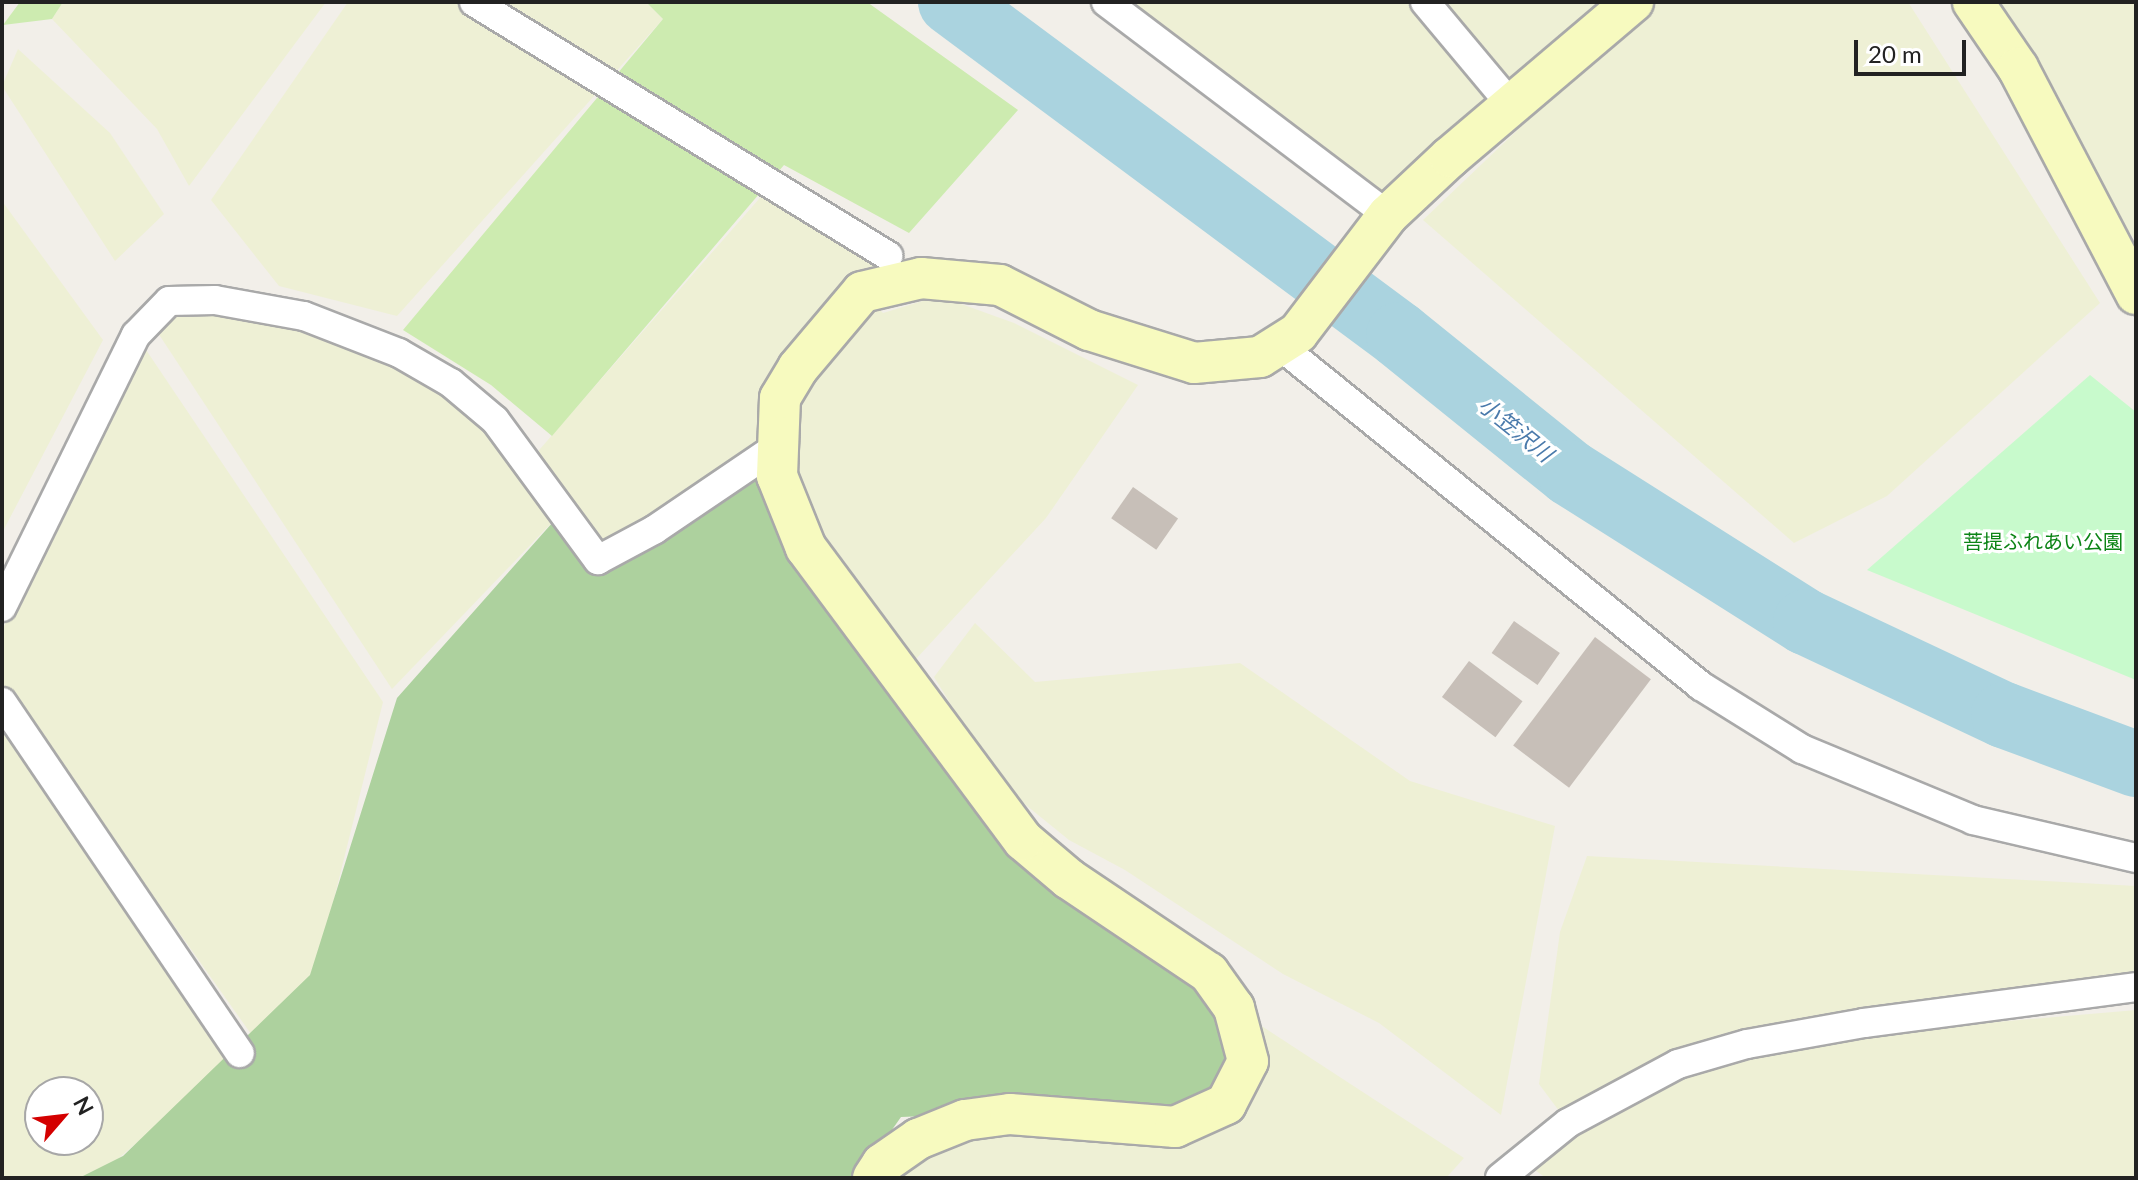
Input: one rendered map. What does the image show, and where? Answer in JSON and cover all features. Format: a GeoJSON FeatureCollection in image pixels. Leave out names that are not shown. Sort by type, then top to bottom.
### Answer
{"type":"FeatureCollection","features":[{"type":"Feature","properties":{"kind":"street"},"geometry":{"type":"LineString","coordinates":[[474,2],[888,256]]}},
{"type":"Feature","properties":{"kind":"street"},"geometry":{"type":"LineString","coordinates":[[1106,2],[1382,225]]}},
{"type":"Feature","properties":{"kind":"street"},"geometry":{"type":"LineString","coordinates":[[1425,2],[1511,105]]}},
{"type":"Feature","properties":{"kind":"street"},"geometry":{"type":"LineString","coordinates":[[873,1178],[882,1164],[918,1139],[965,1120],[1010,1114],[1175,1127],[1226,1104],[1248,1061],[1234,1008],[1209,973],[1069,879],[1023,840],[806,548],[777,476],[780,398],[798,368],[862,292],[921,278],[1000,285],[1089,330],[1194,363],[1260,357],[1289,339],[1382,225],[1511,105],[1633,2]]}},
{"type":"Feature","properties":{"kind":"street"},"geometry":{"type":"LineString","coordinates":[[1973,2],[2018,68],[2136,294]]}},
{"type":"Feature","properties":{"kind":"street"},"geometry":{"type":"LineString","coordinates":[[2,607],[136,335],[169,301],[215,300],[304,316],[399,353],[451,383],[495,420],[598,560],[654,530],[778,446]]}},
{"type":"Feature","properties":{"kind":"street"},"geometry":{"type":"LineString","coordinates":[[1289,339],[1701,686],[1802,749],[1973,820],[2136,858]]}},
{"type":"Feature","properties":{"kind":"street"},"geometry":{"type":"LineString","coordinates":[[2,702],[240,1053]]}},
{"type":"Feature","properties":{"kind":"street"},"geometry":{"type":"LineString","coordinates":[[1500,1178],[1568,1123],[1678,1064],[1747,1044],[1864,1023],[2136,987]]}},
{"type":"Feature","properties":{"kind":"green space"},"geometry":{"type":"Polygon","coordinates":[[[20,2],[63,2],[52,19],[3,25],[20,2]]]}},
{"type":"Feature","properties":{"kind":"green space"},"geometry":{"type":"Polygon","coordinates":[[[63,2],[326,2],[189,186],[157,129],[52,19],[63,2]]]}},
{"type":"Feature","properties":{"kind":"green space"},"geometry":{"type":"Polygon","coordinates":[[[348,2],[646,2],[663,19],[397,316],[279,286],[211,200],[348,2]]]}},
{"type":"Feature","properties":{"kind":"green space"},"geometry":{"type":"Polygon","coordinates":[[[646,2],[867,2],[1018,110],[909,233],[784,165],[552,436],[491,385],[403,330],[663,19],[646,2]]]}},
{"type":"Feature","properties":{"kind":"green space"},"geometry":{"type":"Polygon","coordinates":[[[1107,2],[1636,2],[1388,215],[1107,2]]]}},
{"type":"Feature","properties":{"kind":"green space"},"geometry":{"type":"Polygon","coordinates":[[[1652,2],[1908,2],[2100,303],[1887,496],[1794,543],[1423,220],[1652,2]]]}},
{"type":"Feature","properties":{"kind":"green space"},"geometry":{"type":"Polygon","coordinates":[[[1973,2],[2136,2],[2136,242],[1973,2]]]}},
{"type":"Feature","properties":{"kind":"green space"},"geometry":{"type":"Polygon","coordinates":[[[18,49],[110,133],[164,214],[115,261],[2,86],[18,49]]]}},
{"type":"Feature","properties":{"kind":"green space"},"geometry":{"type":"Polygon","coordinates":[[[772,184],[888,256],[838,319],[862,292],[883,313],[939,296],[1014,323],[1138,385],[1046,518],[916,659],[819,527],[778,446],[667,503],[610,542],[574,532],[533,457],[772,184]]]}},
{"type":"Feature","properties":{"kind":"green space"},"geometry":{"type":"Polygon","coordinates":[[[2,201],[103,340],[2,533],[2,201]]]}},
{"type":"Feature","properties":{"kind":"green space"},"geometry":{"type":"Polygon","coordinates":[[[179,301],[392,339],[495,420],[561,513],[392,689],[158,333],[179,301]]]}},
{"type":"Feature","properties":{"kind":"green space"},"geometry":{"type":"Polygon","coordinates":[[[136,335],[383,702],[318,963],[261,1048],[2,683],[2,631],[136,335]]]}},
{"type":"Feature","properties":{"kind":"green space","name":"菩提ふれあい公園"},"geometry":{"type":"Polygon","coordinates":[[[2090,375],[2136,412],[2136,680],[1867,570],[2090,375]]]}},
{"type":"Feature","properties":{"kind":"green space"},"geometry":{"type":"Polygon","coordinates":[[[766,454],[950,743],[1234,1008],[1226,1104],[901,1117],[858,1178],[79,1178],[123,1156],[310,975],[397,698],[561,513],[599,559],[766,454]]]}},
{"type":"Feature","properties":{"kind":"green space"},"geometry":{"type":"Polygon","coordinates":[[[975,623],[1035,682],[1240,663],[1410,781],[1555,826],[1501,1115],[1379,1023],[1283,974],[1125,870],[1069,840],[1000,784],[934,677],[975,623]]]}},
{"type":"Feature","properties":{"kind":"green space"},"geometry":{"type":"Polygon","coordinates":[[[2,706],[240,1053],[96,1178],[2,1178],[2,706]]]}},
{"type":"Feature","properties":{"kind":"green space"},"geometry":{"type":"Polygon","coordinates":[[[1587,856],[2136,886],[2136,987],[1789,1040],[2136,1010],[2136,1178],[1546,1178],[1521,1160],[1568,1123],[1539,1084],[1560,932],[1587,856]]]}},
{"type":"Feature","properties":{"kind":"green space"},"geometry":{"type":"Polygon","coordinates":[[[1234,1008],[1464,1158],[1446,1178],[880,1178],[918,1139],[1175,1127],[1234,1008]]]}},
{"type":"Feature","properties":{"kind":"building"},"geometry":{"type":"Polygon","coordinates":[[[1133,487],[1178,519],[1156,550],[1111,518],[1133,487]]]}},
{"type":"Feature","properties":{"kind":"building"},"geometry":{"type":"Polygon","coordinates":[[[1514,621],[1560,653],[1538,685],[1492,653],[1514,621]]]}},
{"type":"Feature","properties":{"kind":"building"},"geometry":{"type":"Polygon","coordinates":[[[1595,637],[1651,679],[1569,788],[1513,746],[1595,637]]]}},
{"type":"Feature","properties":{"kind":"building"},"geometry":{"type":"Polygon","coordinates":[[[1469,661],[1523,701],[1495,737],[1442,697],[1469,661]]]}},
{"type":"Feature","properties":{"kind":"waterway","name":"小笠沢川"},"geometry":{"type":"LineString","coordinates":[[951,2],[1399,335],[1570,473],[1806,622],[2004,715],[2136,764]]}}]}
